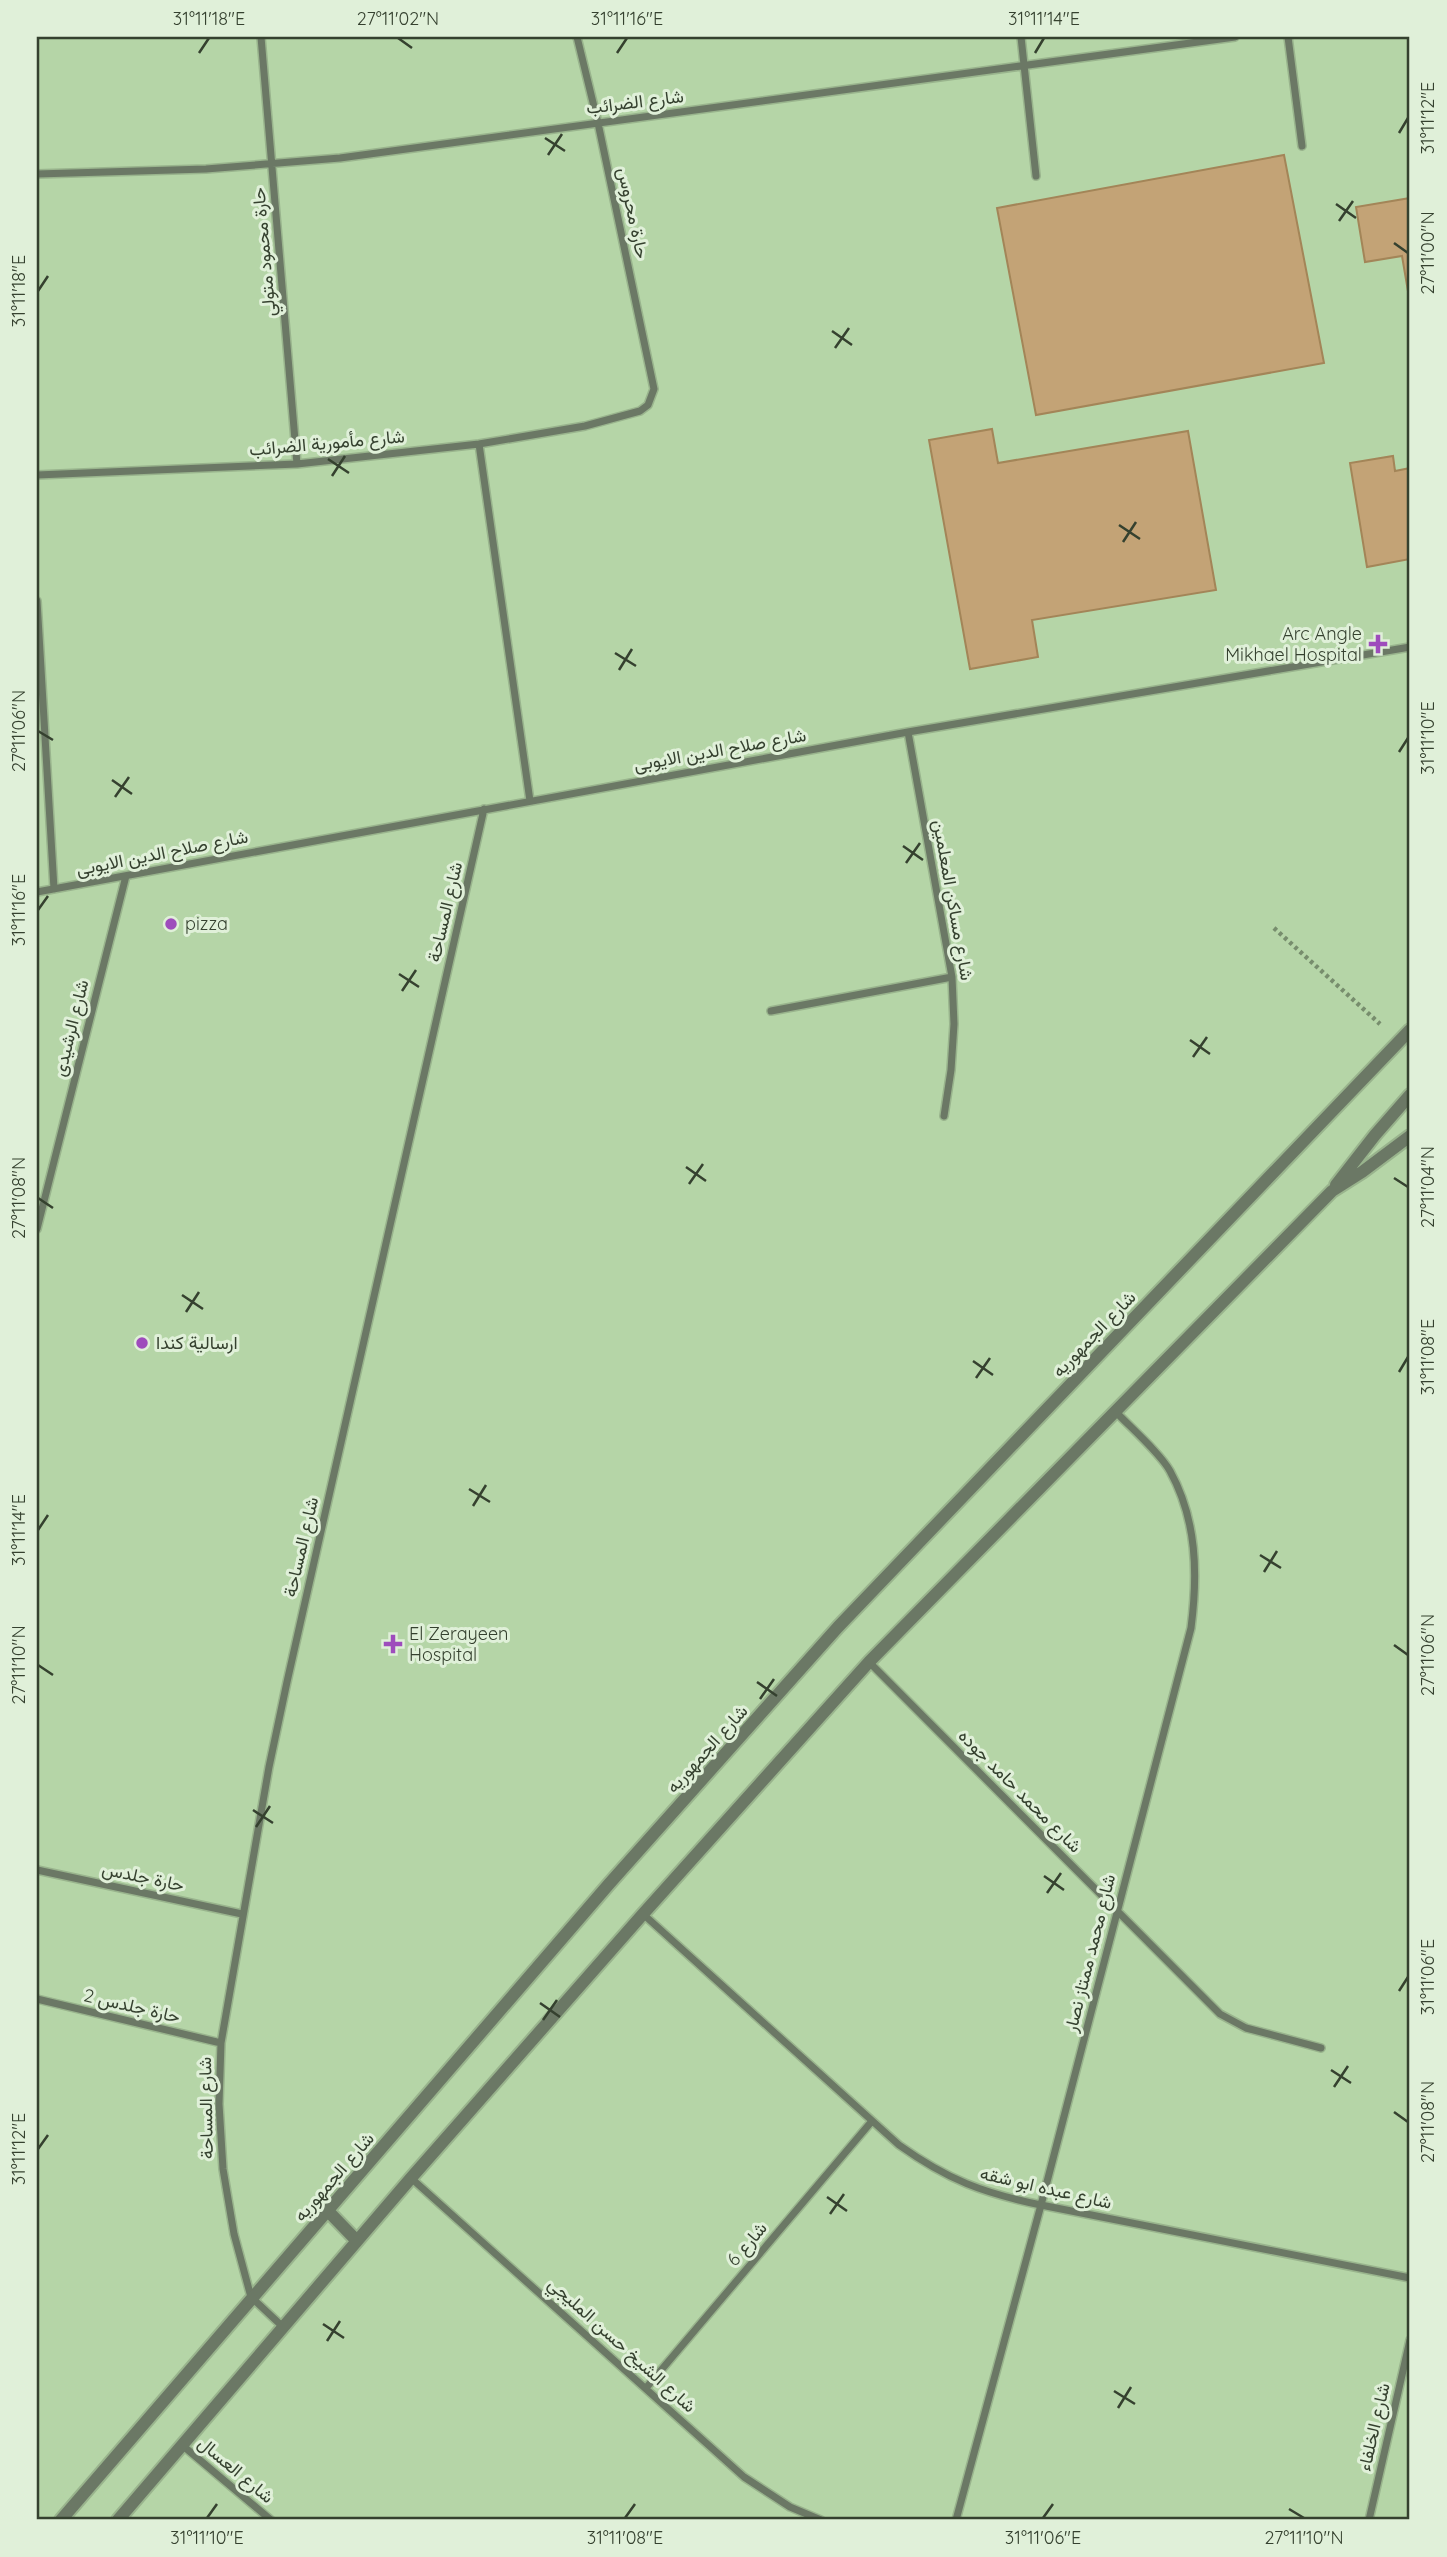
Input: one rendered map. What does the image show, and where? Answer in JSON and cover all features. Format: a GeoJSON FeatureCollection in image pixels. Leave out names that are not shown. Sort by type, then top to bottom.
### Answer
{"type":"FeatureCollection","features":[{"type":"Feature","properties":{"kind":"street","name":"حارة محمود متولي"},"geometry":{"type":"LineString","coordinates":[[261,37],[297,464]]}},
{"type":"Feature","properties":{"kind":"street","name":"حارة محروس"},"geometry":{"type":"LineString","coordinates":[[578,37],[654,390],[652,397]]}},
{"type":"Feature","properties":{"kind":"street"},"geometry":{"type":"LineString","coordinates":[[1021,37],[1036,176]]}},
{"type":"Feature","properties":{"kind":"street","name":"شارع الضرائب"},"geometry":{"type":"LineString","coordinates":[[37,174],[272,165],[353,156],[1236,37]]}},
{"type":"Feature","properties":{"kind":"street"},"geometry":{"type":"LineString","coordinates":[[1288,37],[1302,146]]}},
{"type":"Feature","properties":{"kind":"street","name":"شارع مأمورية الضرائب"},"geometry":{"type":"LineString","coordinates":[[37,475],[297,464],[480,444],[585,426],[640,411],[648,405],[652,397]]}},
{"type":"Feature","properties":{"kind":"street"},"geometry":{"type":"LineString","coordinates":[[480,444],[530,801]]}},
{"type":"Feature","properties":{"kind":"street"},"geometry":{"type":"LineString","coordinates":[[37,601],[54,889]]}},
{"type":"Feature","properties":{"kind":"street","name":"شارع صلاح الدين الايوبى"},"geometry":{"type":"LineString","coordinates":[[37,892],[908,732],[1410,647]]}},
{"type":"Feature","properties":{"kind":"street","name":"شارع مساكن المعلمين"},"geometry":{"type":"LineString","coordinates":[[908,732],[952,977],[954,1024],[944,1116]]}},
{"type":"Feature","properties":{"kind":"street","name":"شارع المساحة"},"geometry":{"type":"LineString","coordinates":[[251,2297],[234,2234],[223,2169],[219,2104],[221,2043],[269,1767],[290,1668],[484,809]]}},
{"type":"Feature","properties":{"kind":"street","name":"شارع الرشيدى"},"geometry":{"type":"LineString","coordinates":[[37,1229],[126,876]]}},
{"type":"Feature","properties":{"kind":"street"},"geometry":{"type":"LineString","coordinates":[[771,1011],[952,977]]}},
{"type":"Feature","properties":{"kind":"street","name":"شارع الجمهوريه"},"geometry":{"type":"LineString","coordinates":[[61,2520],[610,1884],[838,1627],[1410,1030]]}},
{"type":"Feature","properties":{"kind":"street"},"geometry":{"type":"LineString","coordinates":[[118,2520],[411,2178],[869,1662],[1332,1191],[1382,1125],[1410,1095]]}},
{"type":"Feature","properties":{"kind":"street"},"geometry":{"type":"LineString","coordinates":[[1332,1191],[1410,1136]]}},
{"type":"Feature","properties":{"kind":"street","name":"شارع محمد ممتاز نصار"},"geometry":{"type":"LineString","coordinates":[[957,2520],[1191,1628],[1196,1587],[1195,1547],[1185,1506],[1169,1469],[1115,1411]]}},
{"type":"Feature","properties":{"kind":"street","name":"شارع محمد حامد جوده"},"geometry":{"type":"LineString","coordinates":[[869,1662],[1228,2020],[1246,2028],[1321,2048]]}},
{"type":"Feature","properties":{"kind":"street","name":"حارة جلدس"},"geometry":{"type":"LineString","coordinates":[[37,1870],[243,1914]]}},
{"type":"Feature","properties":{"kind":"street","name":"شارع عبده ابو شقه"},"geometry":{"type":"LineString","coordinates":[[643,1914],[899,2145],[929,2166],[961,2183],[996,2196],[1410,2278]]}},
{"type":"Feature","properties":{"kind":"street","name":"حارة جلدس 2"},"geometry":{"type":"LineString","coordinates":[[37,1999],[221,2043]]}},
{"type":"Feature","properties":{"kind":"street","name":"شارع 6"},"geometry":{"type":"LineString","coordinates":[[646,2388],[872,2121]]}},
{"type":"Feature","properties":{"kind":"street","name":"شارع الشيخ حسن المليجي"},"geometry":{"type":"LineString","coordinates":[[411,2178],[744,2477],[790,2507],[821,2520]]}},
{"type":"Feature","properties":{"kind":"street"},"geometry":{"type":"LineString","coordinates":[[328,2211],[357,2241]]}},
{"type":"Feature","properties":{"kind":"street"},"geometry":{"type":"LineString","coordinates":[[251,2297],[283,2327]]}},
{"type":"Feature","properties":{"kind":"street","name":"شارع الخلفاء"},"geometry":{"type":"LineString","coordinates":[[1369,2520],[1410,2340]]}},
{"type":"Feature","properties":{"kind":"street","name":"شارع العسال"},"geometry":{"type":"LineString","coordinates":[[181,2444],[271,2520]]}},
{"type":"Feature","properties":{"kind":"path"},"geometry":{"type":"LineString","coordinates":[[1274,928],[1399,1041]]}},
{"type":"Feature","properties":{"kind":"building"},"geometry":{"type":"Polygon","coordinates":[[[1284,155],[1324,363],[1036,415],[997,208],[1284,155]]]}},
{"type":"Feature","properties":{"kind":"building"},"geometry":{"type":"Polygon","coordinates":[[[1410,198],[1410,303],[1402,256],[1365,262],[1356,207],[1410,198]]]}},
{"type":"Feature","properties":{"kind":"building"},"geometry":{"type":"Polygon","coordinates":[[[992,429],[998,463],[1188,431],[1216,590],[1032,620],[1038,657],[970,669],[929,440],[992,429]]]}},
{"type":"Feature","properties":{"kind":"building"},"geometry":{"type":"Polygon","coordinates":[[[1393,456],[1395,471],[1410,468],[1410,559],[1367,567],[1350,463],[1393,456]]]}},
{"type":"Feature","properties":{"kind":"place","name":"Arc Angle Mikhael Hospital"},"geometry":{"type":"Point","coordinates":[1378,644]}},
{"type":"Feature","properties":{"kind":"place","name":"pizza"},"geometry":{"type":"Point","coordinates":[171,924]}},
{"type":"Feature","properties":{"kind":"place","name":"ارسالية كندا"},"geometry":{"type":"Point","coordinates":[142,1343]}},
{"type":"Feature","properties":{"kind":"place","name":"El Zerayeen Hospital"},"geometry":{"type":"Point","coordinates":[393,1644]}}]}
